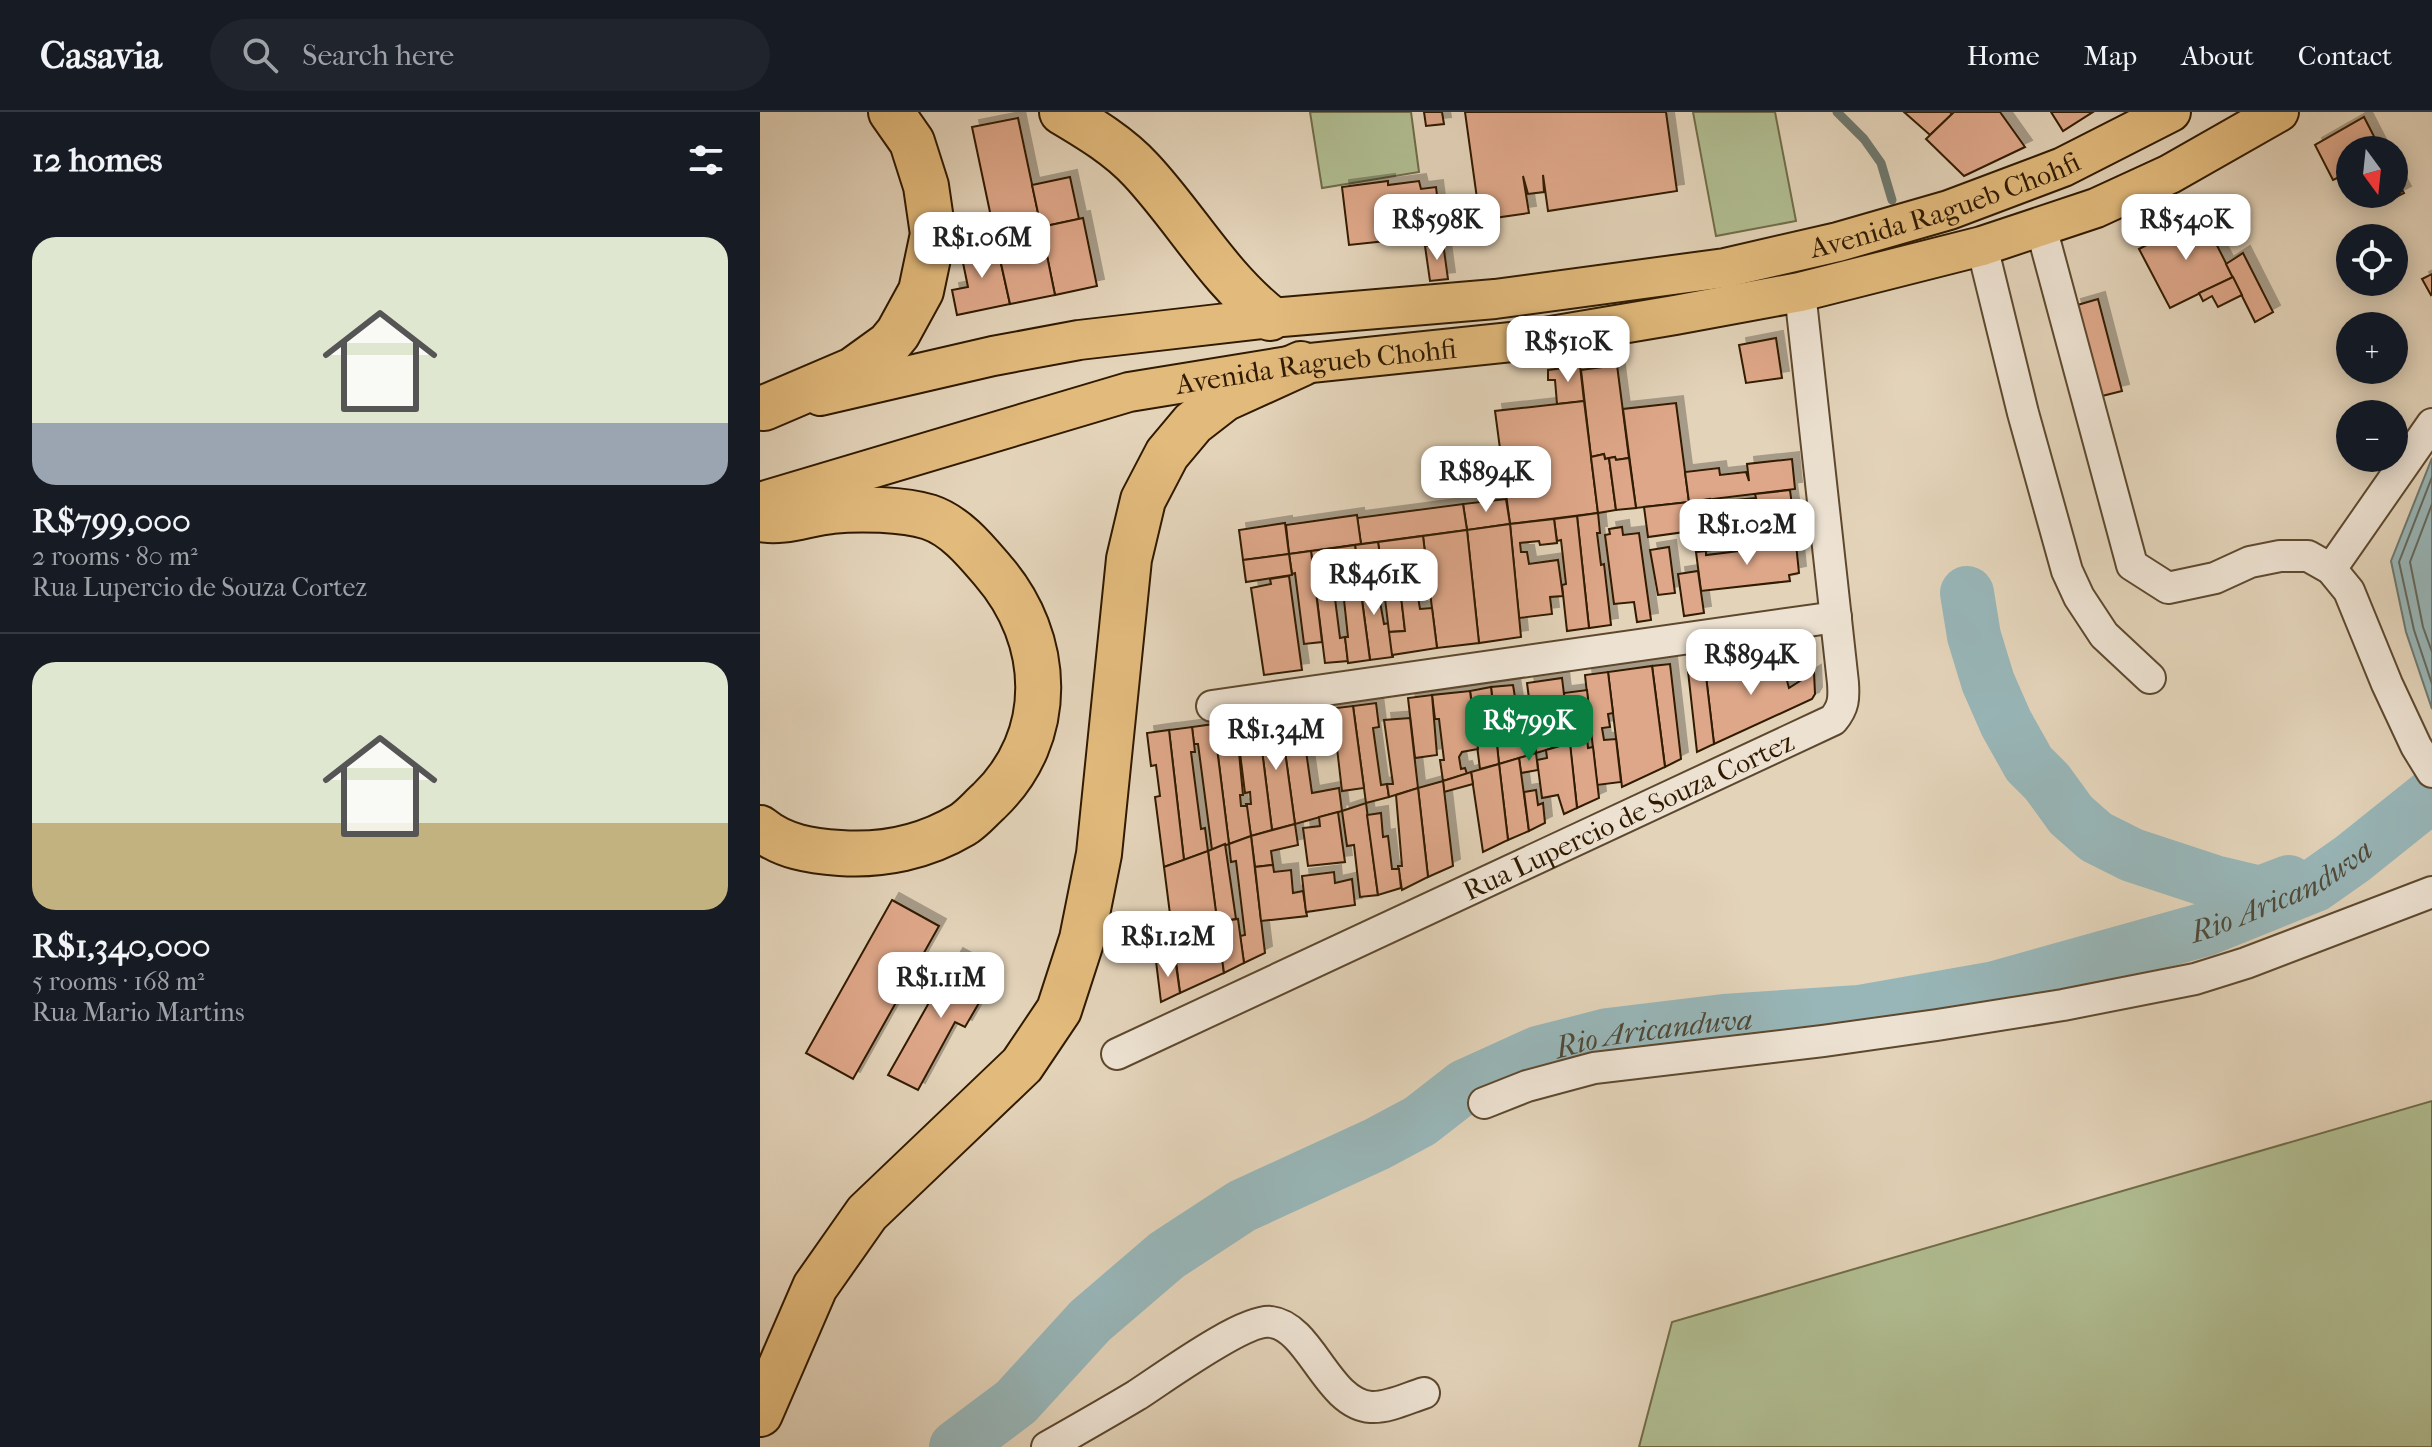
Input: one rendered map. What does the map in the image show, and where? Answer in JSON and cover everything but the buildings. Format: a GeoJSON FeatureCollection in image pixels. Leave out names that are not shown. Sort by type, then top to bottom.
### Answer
{"type":"FeatureCollection","features":[{"type":"Feature","properties":{"kind":"highway"},"geometry":{"type":"LineString","coordinates":[[762,409],[853,370],[889,344],[921,291],[933,234],[926,186],[912,142],[891,112]]}},
{"type":"Feature","properties":{"kind":"highway"},"geometry":{"type":"LineString","coordinates":[[1062,112],[1094,131],[1139,167],[1240,292],[1270,318]]}},
{"type":"Feature","properties":{"kind":"highway"},"geometry":{"type":"LineString","coordinates":[[760,1414],[815,1287],[867,1213],[1022,1065],[1059,1010],[1082,939],[1099,854],[1129,559],[1143,500],[1167,454],[1193,423],[1224,399],[1301,364]]}},
{"type":"Feature","properties":{"kind":"highway"},"geometry":{"type":"LineString","coordinates":[[760,519],[771,522],[833,511],[889,512],[927,516],[947,525],[974,549],[1004,584],[1026,623],[1037,659],[1039,706],[1025,751],[1002,789],[964,824],[917,846],[862,855],[807,851],[760,828]]}},
{"type":"Feature","properties":{"kind":"main road","name":"Avenida Ragueb Chohfi"},"geometry":{"type":"LineString","coordinates":[[762,409],[993,356],[1079,340],[1270,318],[1495,299],[1739,265],[1838,242],[1949,210],[2063,167],[2171,112]]}},
{"type":"Feature","properties":{"kind":"main road"},"geometry":{"type":"LineString","coordinates":[[2041,227],[2058,208],[2084,192],[2179,145],[2193,127],[2193,112]]}},
{"type":"Feature","properties":{"kind":"main road","name":"Avenida Ragueb Chohfi"},"geometry":{"type":"LineString","coordinates":[[760,502],[1129,392],[1301,364],[1521,341],[1800,292],[1982,246],[2096,208],[2170,174],[2279,112]]}},
{"type":"Feature","properties":{"kind":"street"},"geometry":{"type":"LineString","coordinates":[[2041,227],[2132,565],[2168,588],[2215,578],[2250,562],[2280,556],[2308,556],[2331,569],[2349,591],[2387,684],[2416,746],[2432,772]]}},
{"type":"Feature","properties":{"kind":"street"},"geometry":{"type":"LineString","coordinates":[[1982,246],[2023,413],[2067,571],[2079,597],[2104,635],[2150,678]]}},
{"type":"Feature","properties":{"kind":"street","name":"Rua Lupercio de Souza Cortez"},"geometry":{"type":"LineString","coordinates":[[1117,1054],[1833,720],[1844,701],[1800,292]]}},
{"type":"Feature","properties":{"kind":"street"},"geometry":{"type":"LineString","coordinates":[[2331,569],[2432,424]]}},
{"type":"Feature","properties":{"kind":"street"},"geometry":{"type":"LineString","coordinates":[[1212,706],[1836,617]]}},
{"type":"Feature","properties":{"kind":"street"},"geometry":{"type":"LineString","coordinates":[[1484,1103],[1541,1082],[1594,1068],[1937,1025],[2063,1005],[2195,979],[2246,963],[2432,892]]}},
{"type":"Feature","properties":{"kind":"street"},"geometry":{"type":"LineString","coordinates":[[1047,1447],[1221,1341],[1253,1324],[1269,1321],[1283,1326],[1295,1336],[1342,1392],[1359,1404],[1383,1406],[1424,1393]]}},
{"type":"Feature","properties":{"kind":"green space"},"geometry":{"type":"Polygon","coordinates":[[[1310,112],[1411,112],[1419,172],[1322,188],[1310,112]]]}},
{"type":"Feature","properties":{"kind":"green space"},"geometry":{"type":"Polygon","coordinates":[[[1693,112],[1775,112],[1796,221],[1716,236],[1693,112]]]}},
{"type":"Feature","properties":{"kind":"green space"},"geometry":{"type":"Polygon","coordinates":[[[2432,1101],[2432,1447],[1639,1447],[1672,1322],[2432,1101]]]}},
{"type":"Feature","properties":{"kind":"water"},"geometry":{"type":"Polygon","coordinates":[[[2432,458],[2432,709],[2406,632],[2391,561],[2432,458]]]}},
{"type":"Feature","properties":{"kind":"waterway"},"geometry":{"type":"LineString","coordinates":[[1837,112],[1864,139],[1881,163],[1892,200]]}},
{"type":"Feature","properties":{"kind":"waterway"},"geometry":{"type":"LineString","coordinates":[[1967,593],[1974,636],[1988,682],[2006,723],[2029,764],[2047,782],[2071,815],[2096,837],[2132,855],[2214,882],[2260,893],[2289,882]]}},
{"type":"Feature","properties":{"kind":"waterway","name":"Rio Aricanduva"},"geometry":{"type":"LineString","coordinates":[[956,1447],[1016,1402],[1090,1321],[1167,1255],[1242,1206],[1377,1144],[1420,1121],[1465,1086],[1538,1053],[1608,1035],[1724,1021],[1859,1012],[1995,988],[2206,929],[2315,885],[2432,795]]}}]}
